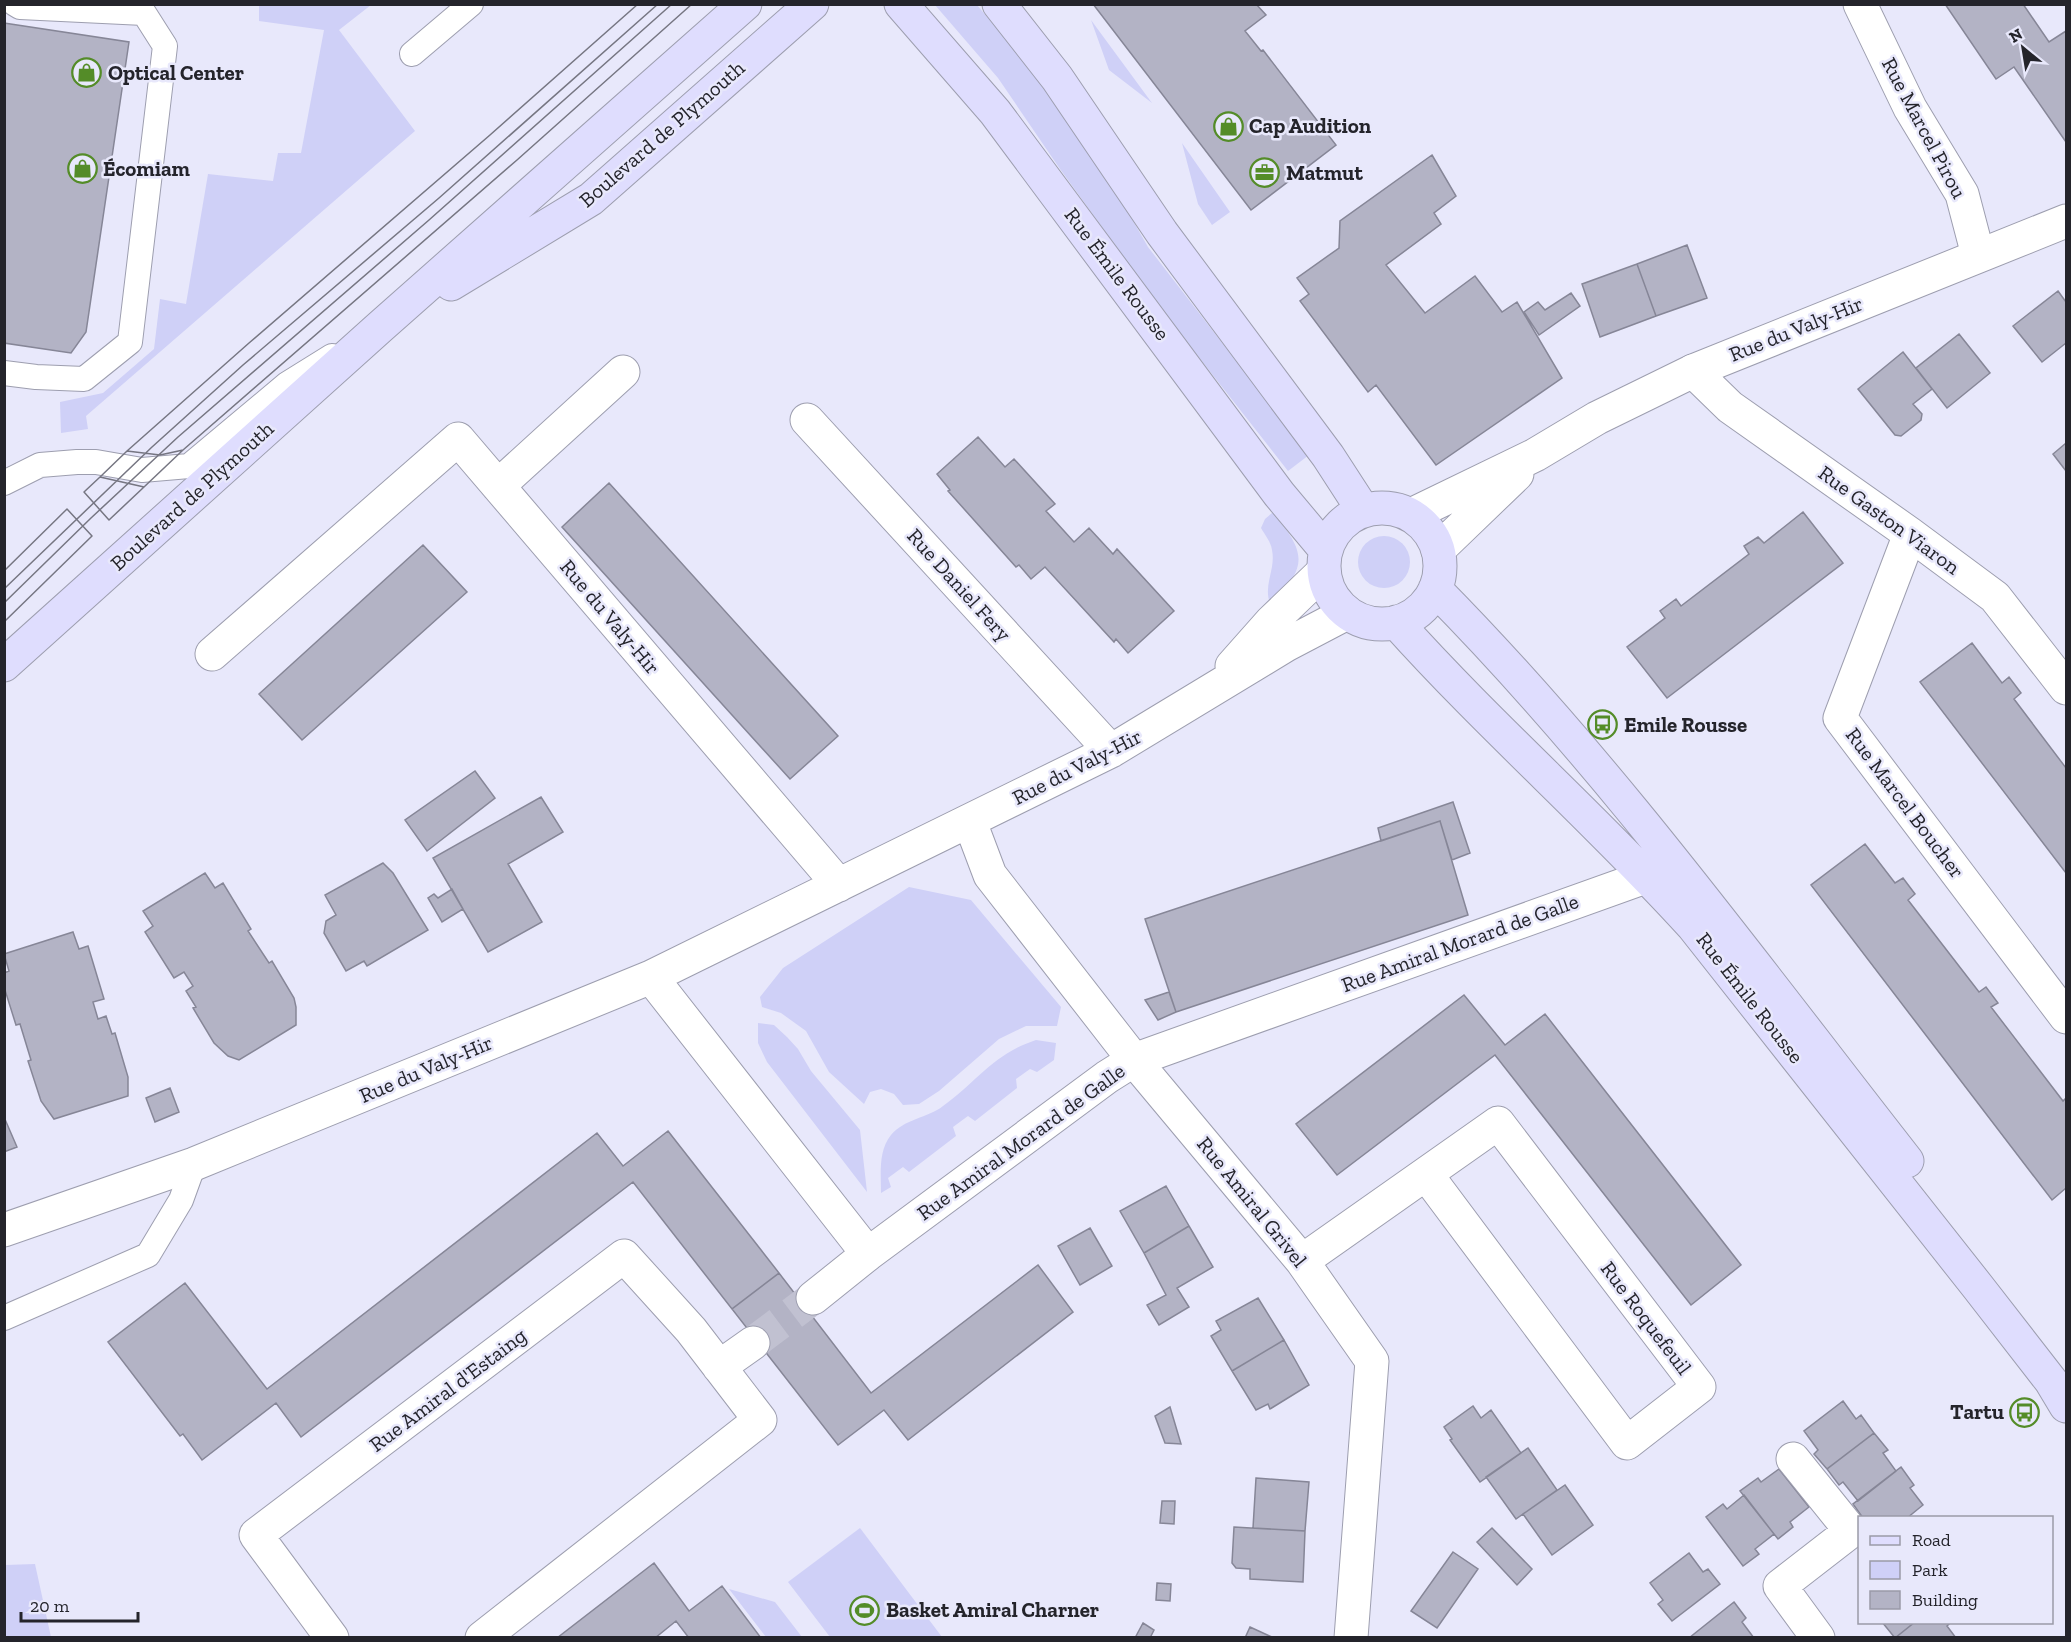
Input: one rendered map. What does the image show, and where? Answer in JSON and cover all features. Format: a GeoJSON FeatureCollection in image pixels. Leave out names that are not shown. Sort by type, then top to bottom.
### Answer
{"type":"FeatureCollection","features":[{"type":"Feature","properties":{"kind":"main road","name":"Boulevard de Plymouth"},"geometry":{"type":"LineString","coordinates":[[4,665],[380,327],[745,4]]}},
{"type":"Feature","properties":{"kind":"main road","name":"Boulevard de Plymouth"},"geometry":{"type":"LineString","coordinates":[[380,327],[591,199],[812,4]]}},
{"type":"Feature","properties":{"kind":"main road","name":"Rue Émile Rousse"},"geometry":{"type":"LineString","coordinates":[[901,4],[995,112],[1279,494],[1324,561]]}},
{"type":"Feature","properties":{"kind":"main road"},"geometry":{"type":"LineString","coordinates":[[999,4],[1058,78],[1162,233],[1328,456],[1363,510]]}},
{"type":"Feature","properties":{"kind":"main road"},"geometry":{"type":"LineString","coordinates":[[1388,507],[1411,515],[1428,529],[1438,550],[1440,570],[1436,589],[1420,610],[1396,622],[1371,623],[1347,613],[1331,595],[1324,561],[1339,525],[1363,510],[1388,507]]}},
{"type":"Feature","properties":{"kind":"main road","name":"Rue Émile Rousse"},"geometry":{"type":"LineString","coordinates":[[1436,589],[1483,637],[1678,864],[2067,1366]]}},
{"type":"Feature","properties":{"kind":"main road","name":"Rue Émile Rousse"},"geometry":{"type":"LineString","coordinates":[[1396,622],[1442,674],[1648,876],[1700,935],[2044,1372],[2067,1406]]}},
{"type":"Feature","properties":{"kind":"street","name":"Rue Marcel Pirou"},"geometry":{"type":"LineString","coordinates":[[1860,4],[1910,108],[1962,194],[1978,255]]}},
{"type":"Feature","properties":{"kind":"street","name":"Rue du Valy-Hir"},"geometry":{"type":"LineString","coordinates":[[1411,515],[1535,455],[1597,418],[1693,371],[2067,221]]}},
{"type":"Feature","properties":{"kind":"street","name":"Rue Gaston Viaron"},"geometry":{"type":"LineString","coordinates":[[1693,371],[1730,407],[1995,597],[2067,688]]}},
{"type":"Feature","properties":{"kind":"street"},"geometry":{"type":"LineString","coordinates":[[498,486],[623,372]]}},
{"type":"Feature","properties":{"kind":"street","name":"Rue Daniel Fery"},"geometry":{"type":"LineString","coordinates":[[807,420],[1111,751]]}},
{"type":"Feature","properties":{"kind":"street","name":"Rue du Valy-Hir"},"geometry":{"type":"LineString","coordinates":[[212,654],[458,439],[839,885]]}},
{"type":"Feature","properties":{"kind":"street","name":"Rue du Valy-Hir"},"geometry":{"type":"LineString","coordinates":[[1438,550],[1535,455]]}},
{"type":"Feature","properties":{"kind":"street","name":"Rue Marcel Boucher"},"geometry":{"type":"LineString","coordinates":[[1910,534],[1840,718],[2067,1017]]}},
{"type":"Feature","properties":{"kind":"street","name":"Rue du Valy-Hir"},"geometry":{"type":"LineString","coordinates":[[1213,688],[1324,561]]}},
{"type":"Feature","properties":{"kind":"street","name":"Rue du Valy-Hir"},"geometry":{"type":"LineString","coordinates":[[4,1230],[194,1164],[651,977],[1111,751],[1286,645],[1347,613]]}},
{"type":"Feature","properties":{"kind":"street","name":"Rue Amiral Grivel"},"geometry":{"type":"LineString","coordinates":[[970,822],[990,875],[1134,1060],[1302,1262],[1372,1361],[1351,1638]]}},
{"type":"Feature","properties":{"kind":"street","name":"Rue Amiral Morard de Galle"},"geometry":{"type":"LineString","coordinates":[[868,1254],[1107,1077],[1134,1060],[1648,876]]}},
{"type":"Feature","properties":{"kind":"street"},"geometry":{"type":"LineString","coordinates":[[651,977],[868,1254],[813,1298]]}},
{"type":"Feature","properties":{"kind":"street","name":"Rue Roquefeuil"},"geometry":{"type":"LineString","coordinates":[[1302,1262],[1426,1174],[1498,1123],[1699,1387],[1627,1443],[1426,1174]]}},
{"type":"Feature","properties":{"kind":"street","name":"Rue Amiral d'Estaing"},"geometry":{"type":"LineString","coordinates":[[332,1638],[256,1535],[624,1256],[691,1330],[760,1420],[482,1638]]}},
{"type":"Feature","properties":{"kind":"street"},"geometry":{"type":"LineString","coordinates":[[719,1367],[753,1343]]}},
{"type":"Feature","properties":{"kind":"street"},"geometry":{"type":"LineString","coordinates":[[1793,1459],[1851,1531],[1780,1586],[1818,1638]]}},
{"type":"Feature","properties":{"kind":"lane"},"geometry":{"type":"LineString","coordinates":[[4,373],[84,379],[130,342],[165,46],[144,13],[20,7],[15,4]]}},
{"type":"Feature","properties":{"kind":"lane"},"geometry":{"type":"LineString","coordinates":[[412,54],[471,4]]}},
{"type":"Feature","properties":{"kind":"lane"},"geometry":{"type":"LineString","coordinates":[[4,483],[40,465],[58,463],[96,462],[142,470],[189,466],[287,384],[380,327]]}},
{"type":"Feature","properties":{"kind":"lane"},"geometry":{"type":"LineString","coordinates":[[4,1318],[148,1255],[181,1200],[194,1164]]}},
{"type":"Feature","properties":{"kind":"green space"},"geometry":{"type":"Polygon","coordinates":[[[259,5],[371,5],[339,30],[415,131],[86,416],[88,429],[61,433],[60,402],[103,393],[154,349],[160,299],[186,304],[208,174],[273,181],[278,153],[301,153],[324,30],[259,21],[259,5]]]}},
{"type":"Feature","properties":{"kind":"green space"},"geometry":{"type":"Polygon","coordinates":[[[935,5],[977,5],[1047,88],[1124,205],[1148,247],[1309,455],[1288,471],[1164,313],[1060,169],[998,78],[935,5]]]}},
{"type":"Feature","properties":{"kind":"green space"},"geometry":{"type":"Polygon","coordinates":[[[1091,20],[1152,103],[1109,70],[1091,20]]]}},
{"type":"Feature","properties":{"kind":"green space"},"geometry":{"type":"Polygon","coordinates":[[[1182,143],[1230,212],[1212,225],[1198,204],[1182,143]]]}},
{"type":"Feature","properties":{"kind":"green space"},"geometry":{"type":"Polygon","coordinates":[[[1273,512],[1291,537],[1298,558],[1292,579],[1270,603],[1268,590],[1273,557],[1269,541],[1261,528],[1265,519],[1273,512]]]}},
{"type":"Feature","properties":{"kind":"green space"},"geometry":{"type":"Polygon","coordinates":[[[1384,536],[1394,538],[1402,544],[1408,552],[1410,562],[1408,572],[1402,580],[1394,586],[1384,588],[1374,586],[1366,580],[1360,572],[1358,562],[1360,552],[1366,544],[1374,538],[1384,536]]]}},
{"type":"Feature","properties":{"kind":"green space"},"geometry":{"type":"Polygon","coordinates":[[[909,887],[971,900],[1061,1007],[1057,1026],[1026,1026],[999,1039],[939,1091],[919,1104],[903,1105],[894,1094],[881,1089],[870,1092],[864,1104],[829,1072],[806,1031],[781,1013],[762,1007],[760,997],[783,968],[909,887]]]}},
{"type":"Feature","properties":{"kind":"green space"},"geometry":{"type":"Polygon","coordinates":[[[758,1023],[774,1025],[787,1037],[798,1049],[811,1071],[860,1130],[867,1192],[767,1062],[758,1043],[758,1023]]]}},
{"type":"Feature","properties":{"kind":"green space"},"geometry":{"type":"Polygon","coordinates":[[[1036,1040],[1056,1043],[1054,1060],[1037,1072],[1030,1069],[1016,1079],[1017,1088],[975,1121],[968,1116],[953,1127],[956,1136],[909,1172],[903,1167],[888,1178],[891,1187],[881,1193],[882,1155],[887,1141],[896,1130],[902,1125],[937,1110],[997,1060],[1036,1040]]]}},
{"type":"Feature","properties":{"kind":"green space","name":"Basket Amiral Charner"},"geometry":{"type":"Polygon","coordinates":[[[860,1528],[942,1637],[830,1637],[788,1582],[860,1528]]]}},
{"type":"Feature","properties":{"kind":"green space"},"geometry":{"type":"Polygon","coordinates":[[[35,1564],[51,1637],[5,1637],[5,1565],[35,1564]]]}},
{"type":"Feature","properties":{"kind":"green space"},"geometry":{"type":"Polygon","coordinates":[[[729,1589],[775,1602],[802,1637],[766,1637],[729,1589]]]}},
{"type":"Feature","properties":{"kind":"building"},"geometry":{"type":"Polygon","coordinates":[[[1093,4],[1256,4],[1266,15],[1245,31],[1261,51],[1263,50],[1336,145],[1251,210],[1093,4]]]}},
{"type":"Feature","properties":{"kind":"building"},"geometry":{"type":"Polygon","coordinates":[[[1945,4],[2023,4],[2049,42],[2066,31],[2066,142],[2014,67],[1996,79],[1945,4]]]}},
{"type":"Feature","properties":{"kind":"building"},"geometry":{"type":"Polygon","coordinates":[[[4,23],[129,42],[86,332],[71,353],[4,343],[4,23]]]}},
{"type":"Feature","properties":{"kind":"building"},"geometry":{"type":"Polygon","coordinates":[[[1432,155],[1456,196],[1434,213],[1441,224],[1386,265],[1425,313],[1475,276],[1502,312],[1517,302],[1562,378],[1436,465],[1376,385],[1368,392],[1300,301],[1309,294],[1297,278],[1339,248],[1340,221],[1432,155]]]}},
{"type":"Feature","properties":{"kind":"building"},"geometry":{"type":"Polygon","coordinates":[[[1687,245],[1707,298],[1656,316],[1637,264],[1687,245]]]}},
{"type":"Feature","properties":{"kind":"building"},"geometry":{"type":"Polygon","coordinates":[[[1637,264],[1656,316],[1600,337],[1582,284],[1637,264]]]}},
{"type":"Feature","properties":{"kind":"building"},"geometry":{"type":"Polygon","coordinates":[[[2058,291],[2066,302],[2066,343],[2042,362],[2013,326],[2058,291]]]}},
{"type":"Feature","properties":{"kind":"building"},"geometry":{"type":"Polygon","coordinates":[[[1571,293],[1580,306],[1539,335],[1524,312],[1538,302],[1545,310],[1571,293]]]}},
{"type":"Feature","properties":{"kind":"building"},"geometry":{"type":"Polygon","coordinates":[[[1959,334],[1990,373],[1947,408],[1916,368],[1959,334]]]}},
{"type":"Feature","properties":{"kind":"building"},"geometry":{"type":"Polygon","coordinates":[[[1903,352],[1932,389],[1913,404],[1922,414],[1921,420],[1901,436],[1895,435],[1858,389],[1903,352]]]}},
{"type":"Feature","properties":{"kind":"building"},"geometry":{"type":"Polygon","coordinates":[[[978,437],[1005,467],[1014,459],[1055,504],[1046,511],[1074,542],[1089,528],[1113,554],[1117,549],[1174,611],[1128,653],[1116,639],[1114,642],[1045,567],[1031,579],[1019,565],[1016,567],[948,491],[950,490],[937,474],[978,437]]]}},
{"type":"Feature","properties":{"kind":"building"},"geometry":{"type":"Polygon","coordinates":[[[2066,443],[2066,471],[2053,454],[2066,443]]]}},
{"type":"Feature","properties":{"kind":"building"},"geometry":{"type":"Polygon","coordinates":[[[609,483],[838,736],[790,779],[562,527],[609,483]]]}},
{"type":"Feature","properties":{"kind":"building"},"geometry":{"type":"Polygon","coordinates":[[[1803,512],[1843,563],[1667,698],[1627,647],[1665,618],[1660,611],[1676,599],[1681,606],[1749,554],[1744,546],[1758,537],[1764,543],[1803,512]]]}},
{"type":"Feature","properties":{"kind":"building"},"geometry":{"type":"Polygon","coordinates":[[[423,545],[467,592],[302,740],[259,694],[423,545]]]}},
{"type":"Feature","properties":{"kind":"building"},"geometry":{"type":"Polygon","coordinates":[[[1972,643],[2002,683],[2009,677],[2021,693],[2014,699],[2066,768],[2066,873],[1920,682],[1972,643]]]}},
{"type":"Feature","properties":{"kind":"building"},"geometry":{"type":"Polygon","coordinates":[[[475,771],[495,798],[427,851],[405,820],[475,771]]]}},
{"type":"Feature","properties":{"kind":"building"},"geometry":{"type":"Polygon","coordinates":[[[541,797],[563,832],[508,864],[542,922],[488,952],[433,858],[541,797]]]}},
{"type":"Feature","properties":{"kind":"building"},"geometry":{"type":"Polygon","coordinates":[[[1453,802],[1470,853],[1452,860],[1440,821],[1381,841],[1378,828],[1453,802]]]}},
{"type":"Feature","properties":{"kind":"building"},"geometry":{"type":"Polygon","coordinates":[[[1440,821],[1468,915],[1176,1012],[1145,919],[1440,821]]]}},
{"type":"Feature","properties":{"kind":"building"},"geometry":{"type":"Polygon","coordinates":[[[1865,844],[1895,883],[1903,878],[1915,894],[1908,900],[1979,992],[1986,987],[1998,1003],[1991,1007],[2063,1101],[2066,1098],[2066,1188],[2052,1200],[1811,885],[1865,844]]]}},
{"type":"Feature","properties":{"kind":"building"},"geometry":{"type":"Polygon","coordinates":[[[383,863],[393,873],[428,930],[367,966],[364,961],[346,971],[324,933],[326,921],[336,915],[325,895],[383,863]]]}},
{"type":"Feature","properties":{"kind":"building"},"geometry":{"type":"Polygon","coordinates":[[[205,873],[215,888],[223,883],[251,929],[248,931],[269,963],[272,961],[294,998],[296,1007],[296,1025],[239,1060],[228,1056],[214,1043],[193,1008],[196,1007],[186,991],[193,986],[184,972],[174,978],[145,932],[153,926],[143,911],[205,873]]]}},
{"type":"Feature","properties":{"kind":"building"},"geometry":{"type":"Polygon","coordinates":[[[452,889],[463,909],[442,922],[428,898],[434,894],[438,898],[452,889]]]}},
{"type":"Feature","properties":{"kind":"building"},"geometry":{"type":"Polygon","coordinates":[[[73,932],[79,949],[88,946],[104,999],[93,1002],[98,1019],[106,1016],[112,1034],[115,1033],[128,1077],[128,1096],[54,1119],[41,1101],[28,1061],[31,1060],[20,1024],[16,1025],[4,987],[4,973],[9,971],[4,954],[73,932]]]}},
{"type":"Feature","properties":{"kind":"building"},"geometry":{"type":"Polygon","coordinates":[[[1169,992],[1176,1012],[1158,1020],[1145,1000],[1169,992]]]}},
{"type":"Feature","properties":{"kind":"building"},"geometry":{"type":"Polygon","coordinates":[[[1464,995],[1505,1045],[1545,1014],[1741,1265],[1691,1305],[1495,1055],[1337,1175],[1296,1124],[1464,995]]]}},
{"type":"Feature","properties":{"kind":"building"},"geometry":{"type":"Polygon","coordinates":[[[170,1088],[179,1112],[155,1122],[146,1098],[170,1088]]]}},
{"type":"Feature","properties":{"kind":"building"},"geometry":{"type":"Polygon","coordinates":[[[4,1117],[17,1147],[4,1152],[4,1117]]]}},
{"type":"Feature","properties":{"kind":"building"},"geometry":{"type":"Polygon","coordinates":[[[668,1131],[779,1273],[732,1309],[633,1182],[301,1437],[276,1403],[202,1460],[183,1434],[180,1436],[108,1342],[185,1283],[267,1389],[597,1133],[623,1166],[668,1131]]]}},
{"type":"Feature","properties":{"kind":"building"},"geometry":{"type":"Polygon","coordinates":[[[1166,1186],[1189,1226],[1144,1253],[1120,1211],[1166,1186]]]}},
{"type":"Feature","properties":{"kind":"building"},"geometry":{"type":"Polygon","coordinates":[[[1189,1226],[1213,1267],[1177,1288],[1189,1307],[1159,1325],[1147,1305],[1166,1295],[1144,1253],[1189,1226]]]}},
{"type":"Feature","properties":{"kind":"building"},"geometry":{"type":"Polygon","coordinates":[[[1090,1228],[1112,1266],[1080,1285],[1058,1246],[1090,1228]]]}},
{"type":"Feature","properties":{"kind":"building"},"geometry":{"type":"Polygon","coordinates":[[[1038,1265],[1073,1312],[908,1440],[884,1410],[838,1445],[732,1309],[779,1273],[871,1393],[1038,1265]]]}},
{"type":"Feature","properties":{"kind":"building"},"geometry":{"type":"Polygon","coordinates":[[[1258,1298],[1284,1340],[1232,1371],[1211,1336],[1221,1330],[1216,1321],[1258,1298]]]}},
{"type":"Feature","properties":{"kind":"building"},"geometry":{"type":"Polygon","coordinates":[[[1284,1340],[1309,1385],[1270,1409],[1268,1404],[1256,1410],[1232,1371],[1284,1340]]]}},
{"type":"Feature","properties":{"kind":"building"},"geometry":{"type":"Polygon","coordinates":[[[1843,1401],[1856,1419],[1861,1415],[1874,1433],[1827,1469],[1814,1454],[1818,1450],[1804,1431],[1843,1401]]]}},
{"type":"Feature","properties":{"kind":"building"},"geometry":{"type":"Polygon","coordinates":[[[1473,1406],[1481,1418],[1491,1410],[1521,1453],[1480,1482],[1450,1440],[1452,1439],[1444,1427],[1473,1406]]]}},
{"type":"Feature","properties":{"kind":"building"},"geometry":{"type":"Polygon","coordinates":[[[1170,1407],[1181,1444],[1165,1443],[1155,1416],[1170,1407]]]}},
{"type":"Feature","properties":{"kind":"building"},"geometry":{"type":"Polygon","coordinates":[[[1874,1433],[1888,1450],[1883,1453],[1896,1471],[1858,1501],[1843,1482],[1839,1485],[1827,1469],[1874,1433]]]}},
{"type":"Feature","properties":{"kind":"building"},"geometry":{"type":"Polygon","coordinates":[[[1528,1448],[1557,1490],[1516,1519],[1486,1477],[1528,1448]]]}},
{"type":"Feature","properties":{"kind":"building"},"geometry":{"type":"Polygon","coordinates":[[[1901,1467],[1914,1485],[1910,1488],[1923,1505],[1909,1516],[1862,1516],[1853,1504],[1901,1467]]]}},
{"type":"Feature","properties":{"kind":"building"},"geometry":{"type":"Polygon","coordinates":[[[1779,1469],[1809,1507],[1790,1522],[1793,1527],[1778,1539],[1740,1491],[1758,1478],[1761,1482],[1779,1469]]]}},
{"type":"Feature","properties":{"kind":"building"},"geometry":{"type":"Polygon","coordinates":[[[1256,1478],[1309,1482],[1305,1531],[1253,1528],[1256,1478]]]}},
{"type":"Feature","properties":{"kind":"building"},"geometry":{"type":"Polygon","coordinates":[[[1565,1485],[1593,1525],[1552,1555],[1523,1514],[1565,1485]]]}},
{"type":"Feature","properties":{"kind":"building"},"geometry":{"type":"Polygon","coordinates":[[[1744,1495],[1774,1534],[1755,1549],[1759,1554],[1743,1566],[1706,1517],[1723,1504],[1727,1509],[1744,1495]]]}},
{"type":"Feature","properties":{"kind":"building"},"geometry":{"type":"Polygon","coordinates":[[[1162,1501],[1175,1501],[1174,1524],[1160,1523],[1162,1501]]]}},
{"type":"Feature","properties":{"kind":"building"},"geometry":{"type":"Polygon","coordinates":[[[1234,1527],[1305,1531],[1303,1582],[1250,1579],[1250,1569],[1236,1568],[1232,1563],[1234,1527]]]}},
{"type":"Feature","properties":{"kind":"building"},"geometry":{"type":"Polygon","coordinates":[[[1492,1528],[1532,1569],[1517,1585],[1477,1542],[1492,1528]]]}},
{"type":"Feature","properties":{"kind":"building"},"geometry":{"type":"Polygon","coordinates":[[[1453,1552],[1478,1569],[1437,1628],[1411,1611],[1453,1552]]]}},
{"type":"Feature","properties":{"kind":"building"},"geometry":{"type":"Polygon","coordinates":[[[1689,1553],[1703,1572],[1708,1569],[1720,1584],[1672,1621],[1658,1604],[1663,1600],[1650,1583],[1689,1553]]]}},
{"type":"Feature","properties":{"kind":"building"},"geometry":{"type":"Polygon","coordinates":[[[654,1563],[689,1611],[722,1586],[761,1638],[689,1638],[676,1621],[655,1638],[557,1638],[654,1563]]]}},
{"type":"Feature","properties":{"kind":"building"},"geometry":{"type":"Polygon","coordinates":[[[1157,1583],[1171,1584],[1170,1601],[1156,1600],[1157,1583]]]}},
{"type":"Feature","properties":{"kind":"building"},"geometry":{"type":"Polygon","coordinates":[[[1734,1602],[1746,1618],[1742,1622],[1754,1638],[1689,1638],[1734,1602]]]}},
{"type":"Feature","properties":{"kind":"building"},"geometry":{"type":"Polygon","coordinates":[[[1143,1623],[1154,1630],[1150,1638],[1135,1638],[1143,1623]]]}},
{"type":"Feature","properties":{"kind":"building"},"geometry":{"type":"Polygon","coordinates":[[[1884,1624],[1912,1624],[1895,1638],[1884,1624]]]}},
{"type":"Feature","properties":{"kind":"building"},"geometry":{"type":"Polygon","coordinates":[[[1912,1624],[1949,1624],[1947,1626],[1956,1638],[1895,1638],[1912,1624]]]}},
{"type":"Feature","properties":{"kind":"building"},"geometry":{"type":"Polygon","coordinates":[[[1250,1627],[1274,1638],[1245,1638],[1250,1627]]]}},
{"type":"Feature","properties":{"kind":"tunnel"},"geometry":{"type":"LineString","coordinates":[[753,1343],[813,1298]]}},
{"type":"Feature","properties":{"kind":"tram line"},"geometry":{"type":"LineString","coordinates":[[638,4],[127,451],[160,455],[183,450],[517,160],[692,4]]}},
{"type":"Feature","properties":{"kind":"tram line"},"geometry":{"type":"LineString","coordinates":[[4,589],[152,447],[243,365],[439,198],[658,4]]}},
{"type":"Feature","properties":{"kind":"tram line"},"geometry":{"type":"LineString","coordinates":[[4,603],[178,437],[429,220],[672,4]]}},
{"type":"Feature","properties":{"kind":"tram line"},"geometry":{"type":"LineString","coordinates":[[183,450],[144,487],[100,477],[127,451],[160,455],[183,450]]}},
{"type":"Feature","properties":{"kind":"tram line"},"geometry":{"type":"LineString","coordinates":[[100,477],[144,487],[109,520],[84,492],[100,477]]}},
{"type":"Feature","properties":{"kind":"tram line"},"geometry":{"type":"LineString","coordinates":[[4,571],[67,509],[92,536],[4,622]]}},
{"type":"Feature","properties":{"kind":"place","name":"Optical Center"},"geometry":{"type":"Point","coordinates":[87,73]}},
{"type":"Feature","properties":{"kind":"place","name":"Cap Audition"},"geometry":{"type":"Point","coordinates":[1228,126]}},
{"type":"Feature","properties":{"kind":"place","name":"Écomiam"},"geometry":{"type":"Point","coordinates":[82,169]}},
{"type":"Feature","properties":{"kind":"place","name":"Matmut"},"geometry":{"type":"Point","coordinates":[1265,173]}},
{"type":"Feature","properties":{"kind":"place","name":"Emile Rousse"},"geometry":{"type":"Point","coordinates":[1603,725]}},
{"type":"Feature","properties":{"kind":"place","name":"Tartu"},"geometry":{"type":"Point","coordinates":[2025,1412]}},
{"type":"Feature","properties":{"kind":"place","name":"Basket Amiral Charner"},"geometry":{"type":"Point","coordinates":[865,1610]}}]}
